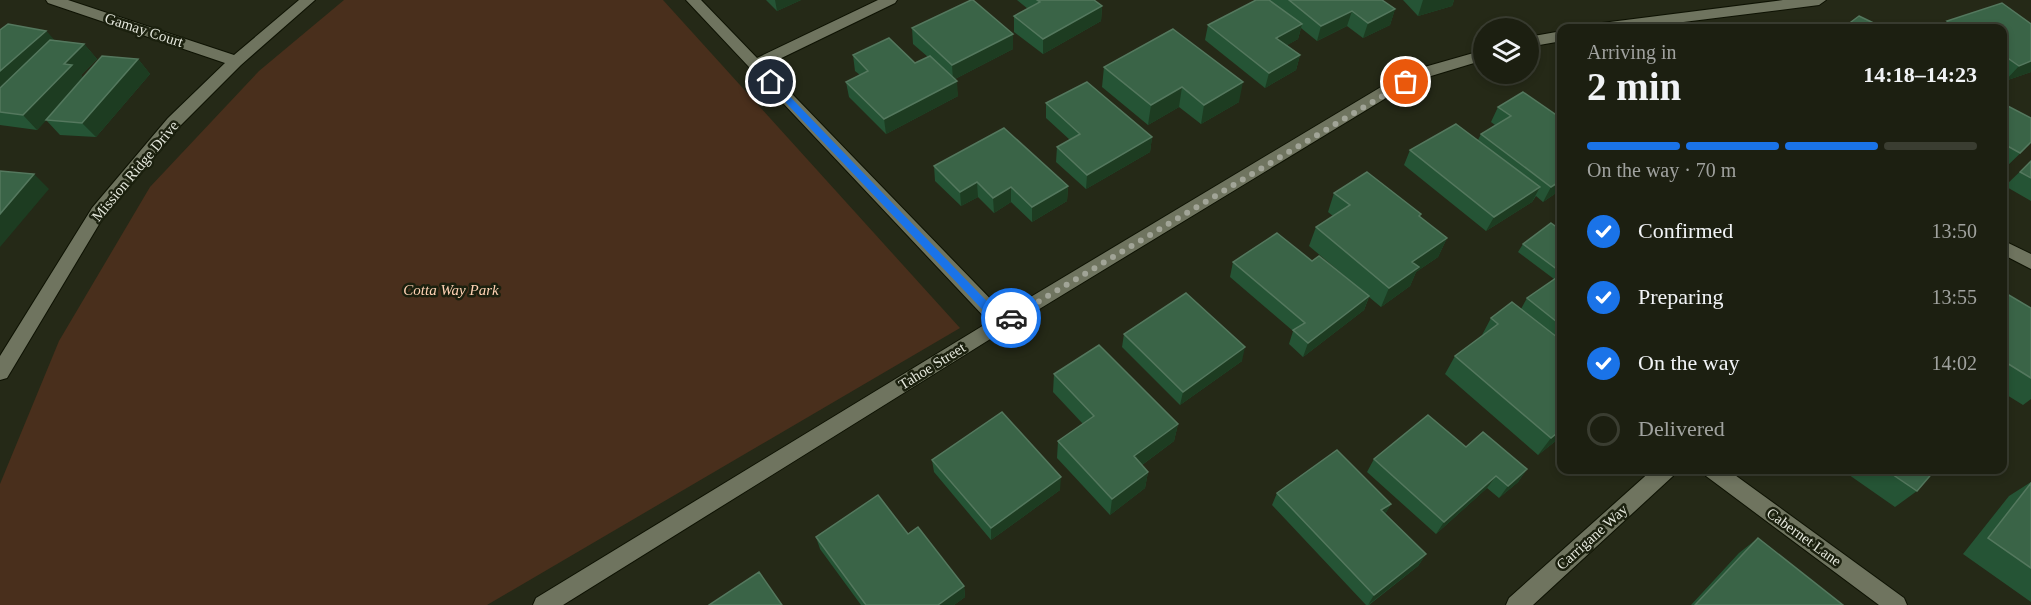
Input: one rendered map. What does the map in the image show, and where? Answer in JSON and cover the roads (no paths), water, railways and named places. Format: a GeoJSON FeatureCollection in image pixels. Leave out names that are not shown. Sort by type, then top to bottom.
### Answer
{"type":"FeatureCollection","features":[{"type":"Feature","properties":{"kind":"street","name":"Gamay Court"},"geometry":{"type":"LineString","coordinates":[[53,0],[236,61]]}},
{"type":"Feature","properties":{"kind":"street","name":"Mission Ridge Drive"},"geometry":{"type":"LineString","coordinates":[[0,372],[6,350],[98,212],[174,122],[236,61],[308,0]]}},
{"type":"Feature","properties":{"kind":"street"},"geometry":{"type":"LineString","coordinates":[[693,0],[1002,323]]}},
{"type":"Feature","properties":{"kind":"street"},"geometry":{"type":"LineString","coordinates":[[754,65],[890,0]]}},
{"type":"Feature","properties":{"kind":"street"},"geometry":{"type":"LineString","coordinates":[[1680,24],[1699,23],[1819,0]]}},
{"type":"Feature","properties":{"kind":"street"},"geometry":{"type":"LineString","coordinates":[[1539,40],[1557,37]]}},
{"type":"Feature","properties":{"kind":"street","name":"Tahoe Street"},"geometry":{"type":"LineString","coordinates":[[544,605],[1002,323],[1386,92],[1426,72],[1473,58]]}},
{"type":"Feature","properties":{"kind":"street"},"geometry":{"type":"LineString","coordinates":[[2007,249],[2031,262]]}},
{"type":"Feature","properties":{"kind":"street","name":"Carrigane Way"},"geometry":{"type":"LineString","coordinates":[[1517,605],[1662,474]]}},
{"type":"Feature","properties":{"kind":"street","name":"Cabernet Lane"},"geometry":{"type":"LineString","coordinates":[[1718,474],[1896,605]]}},
{"type":"Feature","properties":{"kind":"park label","name":"Cotta Way Park"},"geometry":{"type":"Point","coordinates":[451,290]}}]}
